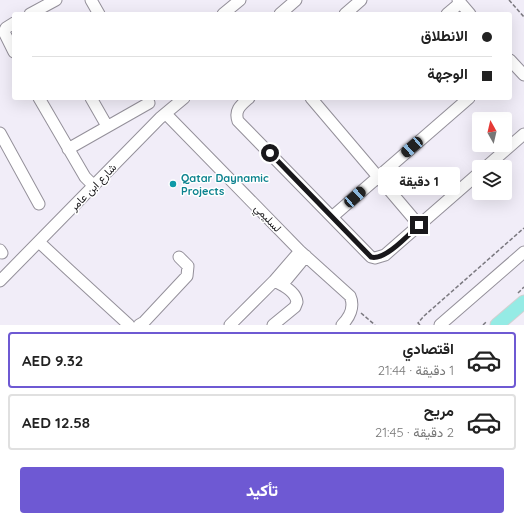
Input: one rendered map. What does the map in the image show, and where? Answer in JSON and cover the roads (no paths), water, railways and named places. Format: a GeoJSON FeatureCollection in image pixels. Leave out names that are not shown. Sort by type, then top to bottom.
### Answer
{"type":"FeatureCollection","features":[{"type":"Feature","properties":{"kind":"main road"},"geometry":{"type":"LineString","coordinates":[[496,325],[524,302]]}},
{"type":"Feature","properties":{"kind":"street"},"geometry":{"type":"LineString","coordinates":[[43,11],[56,0]]}},
{"type":"Feature","properties":{"kind":"street"},"geometry":{"type":"LineString","coordinates":[[91,0],[98,12]]}},
{"type":"Feature","properties":{"kind":"street"},"geometry":{"type":"LineString","coordinates":[[225,12],[240,0]]}},
{"type":"Feature","properties":{"kind":"street"},"geometry":{"type":"LineString","coordinates":[[282,12],[296,0]]}},
{"type":"Feature","properties":{"kind":"street"},"geometry":{"type":"LineString","coordinates":[[347,12],[361,0]]}},
{"type":"Feature","properties":{"kind":"street"},"geometry":{"type":"LineString","coordinates":[[449,12],[459,1],[468,12]]}},
{"type":"Feature","properties":{"kind":"street"},"geometry":{"type":"LineString","coordinates":[[12,24],[6,28],[4,32],[12,48]]}},
{"type":"Feature","properties":{"kind":"street"},"geometry":{"type":"LineString","coordinates":[[512,63],[524,75]]}},
{"type":"Feature","properties":{"kind":"street"},"geometry":{"type":"LineString","coordinates":[[40,100],[85,177],[94,186]]}},
{"type":"Feature","properties":{"kind":"street"},"geometry":{"type":"LineString","coordinates":[[92,100],[107,126]]}},
{"type":"Feature","properties":{"kind":"street"},"geometry":{"type":"LineString","coordinates":[[68,149],[148,100]]}},
{"type":"Feature","properties":{"kind":"street","name":"لسليمي"},"geometry":{"type":"LineString","coordinates":[[148,100],[303,254],[350,296],[352,300],[350,316],[342,325]]}},
{"type":"Feature","properties":{"kind":"street","name":"شارع ابن عامر"},"geometry":{"type":"LineString","coordinates":[[1,280],[163,116],[182,100]]}},
{"type":"Feature","properties":{"kind":"street"},"geometry":{"type":"LineString","coordinates":[[247,100],[239,107],[236,117],[238,121],[371,257],[375,258],[385,255],[472,179]]}},
{"type":"Feature","properties":{"kind":"street"},"geometry":{"type":"LineString","coordinates":[[313,100],[419,225]]}},
{"type":"Feature","properties":{"kind":"street"},"geometry":{"type":"LineString","coordinates":[[332,217],[467,100]]}},
{"type":"Feature","properties":{"kind":"street"},"geometry":{"type":"LineString","coordinates":[[0,133],[39,204]]}},
{"type":"Feature","properties":{"kind":"street"},"geometry":{"type":"LineString","coordinates":[[494,160],[524,134]]}},
{"type":"Feature","properties":{"kind":"street"},"geometry":{"type":"LineString","coordinates":[[39,242],[129,325]]}},
{"type":"Feature","properties":{"kind":"street"},"geometry":{"type":"LineString","coordinates":[[440,325],[524,252]]}},
{"type":"Feature","properties":{"kind":"street"},"geometry":{"type":"LineString","coordinates":[[230,325],[278,283],[303,254]]}},
{"type":"Feature","properties":{"kind":"street"},"geometry":{"type":"LineString","coordinates":[[140,325],[187,276],[188,266],[179,257]]}},
{"type":"Feature","properties":{"kind":"street"},"geometry":{"type":"LineString","coordinates":[[273,325],[295,306],[297,302],[295,295],[278,283]]}},
{"type":"Feature","properties":{"kind":"place","name":"Qatar Daynamic Projects"},"geometry":{"type":"Point","coordinates":[173,184]}}]}
